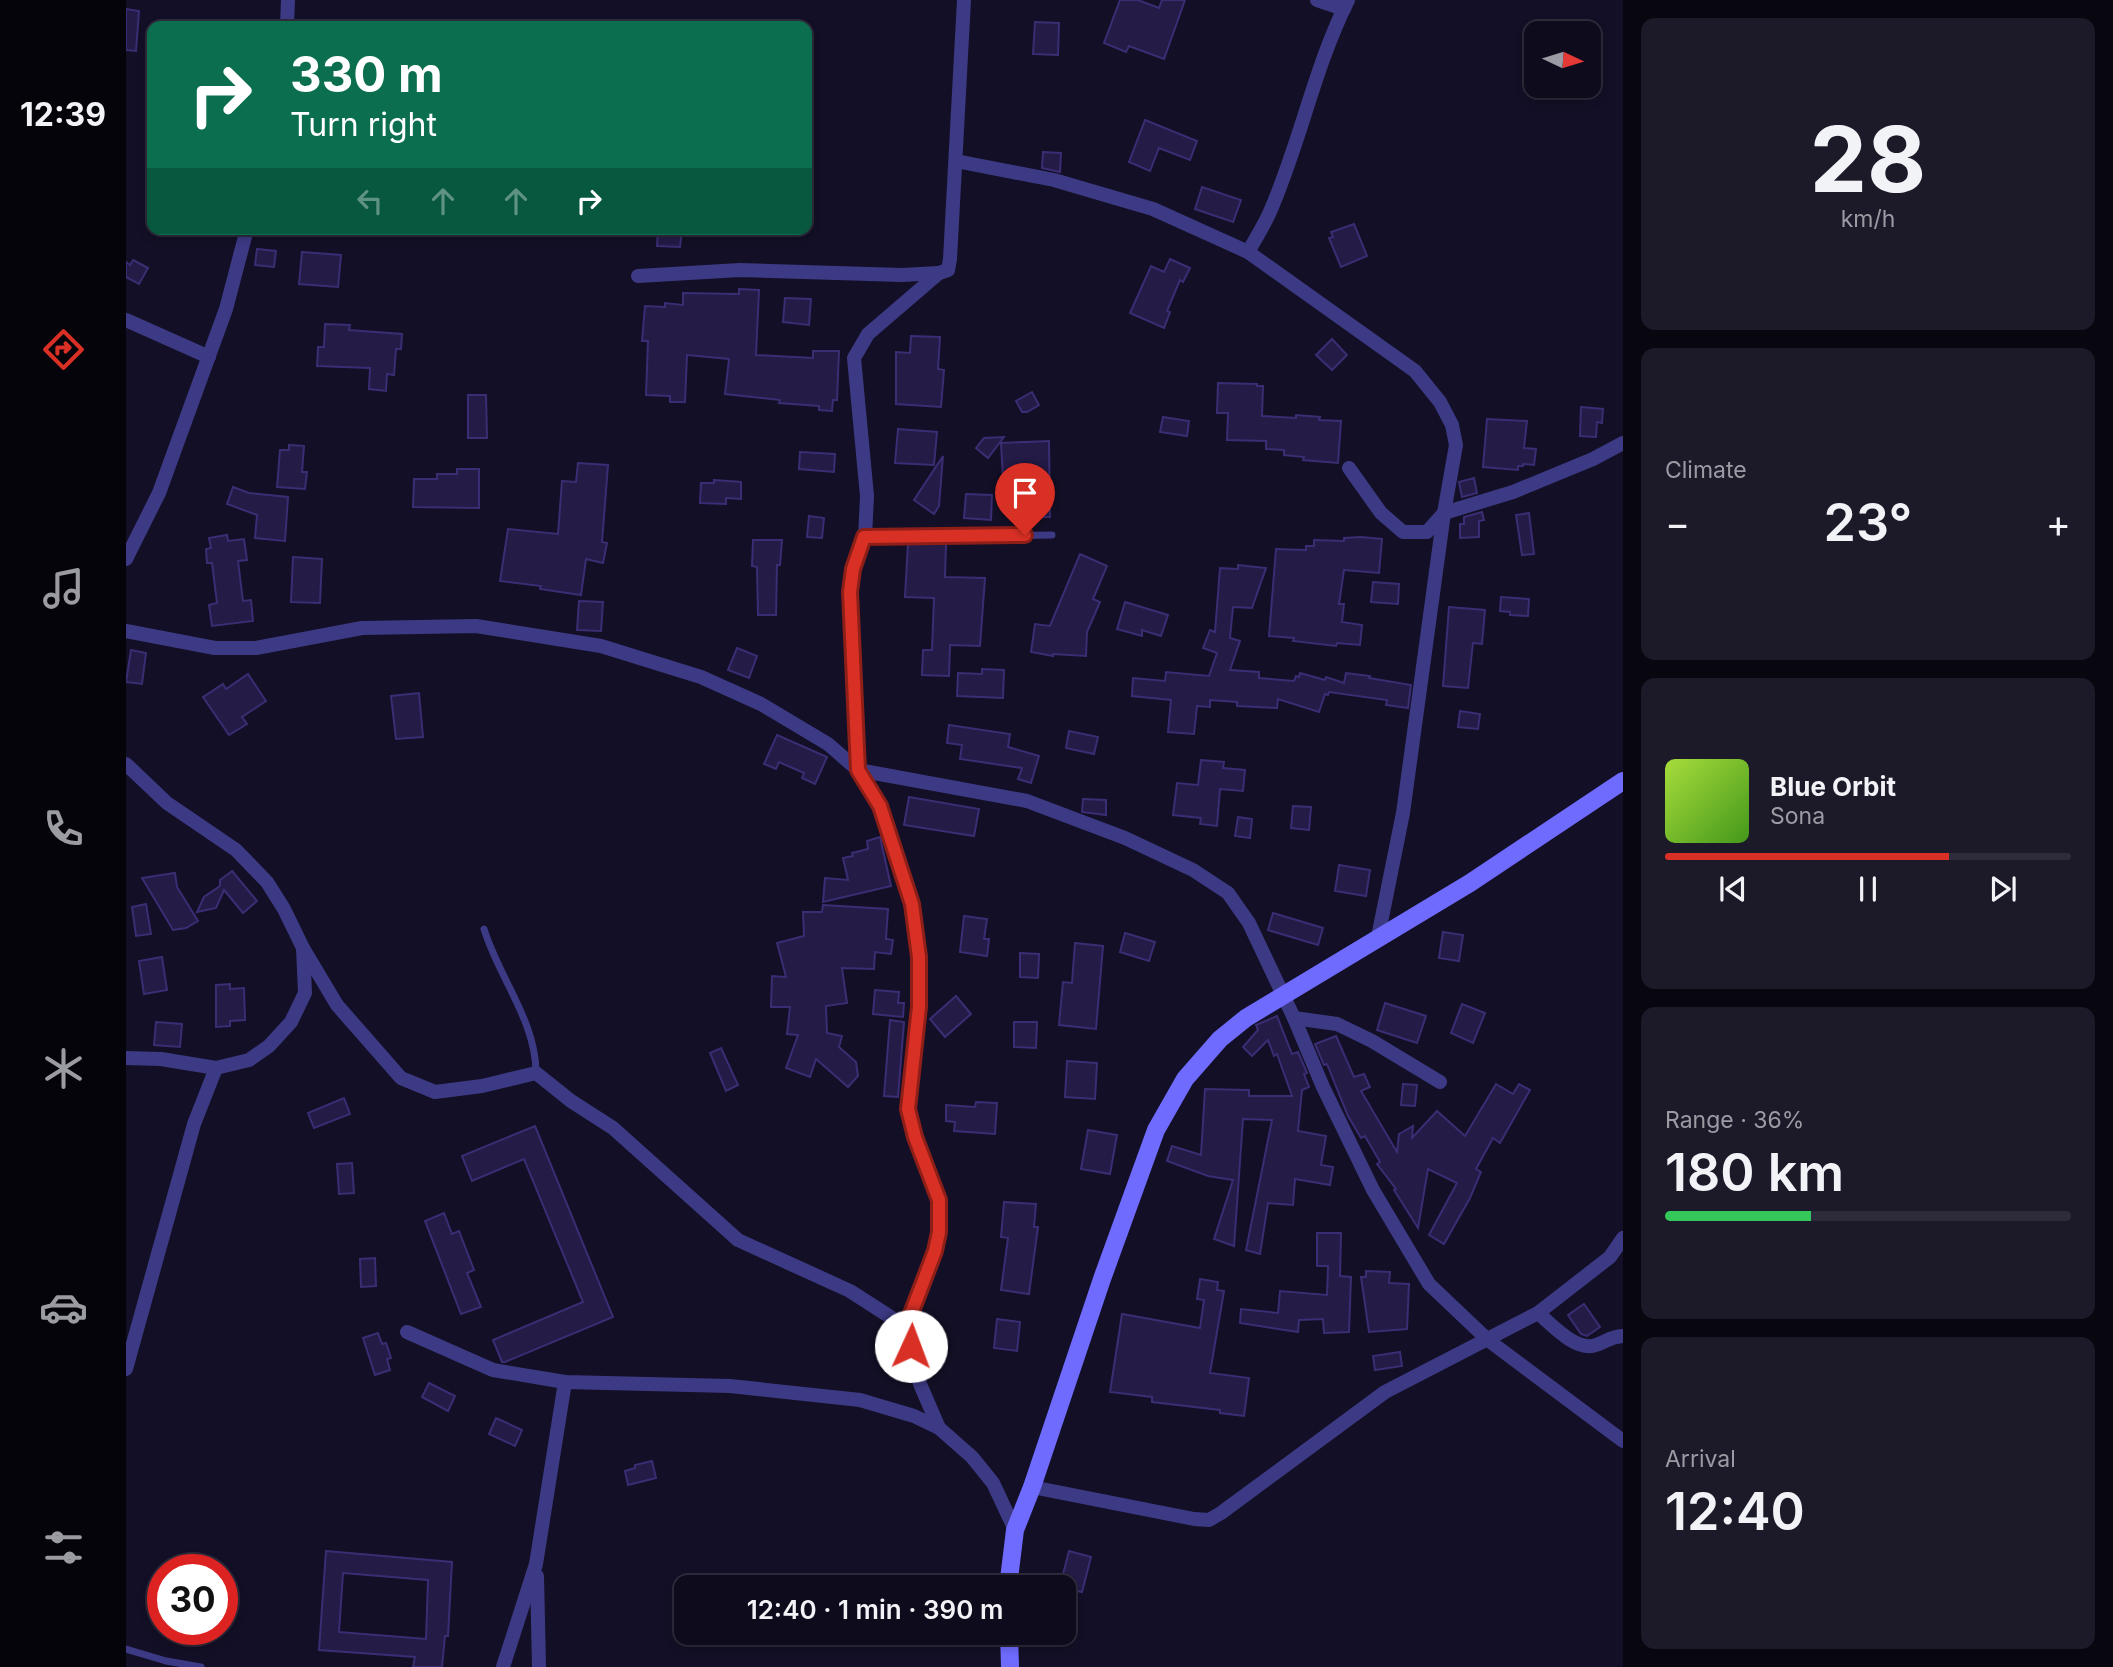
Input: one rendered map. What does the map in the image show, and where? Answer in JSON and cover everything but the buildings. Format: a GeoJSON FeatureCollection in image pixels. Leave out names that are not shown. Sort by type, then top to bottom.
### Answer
{"type":"FeatureCollection","features":[{"type":"Feature","properties":{"kind":"street"},"geometry":{"type":"LineString","coordinates":[[287,21],[288,0]]}},
{"type":"Feature","properties":{"kind":"street"},"geometry":{"type":"LineString","coordinates":[[638,276],[740,270],[902,275],[948,270],[964,0]]}},
{"type":"Feature","properties":{"kind":"street"},"geometry":{"type":"LineString","coordinates":[[1248,252],[1268,216],[1294,150],[1321,64],[1346,4],[1317,0]]}},
{"type":"Feature","properties":{"kind":"street"},"geometry":{"type":"LineString","coordinates":[[956,161],[1054,180],[1153,209],[1248,252],[1415,371],[1430,388],[1452,425],[1456,445],[1444,513],[1403,813],[1377,937]]}},
{"type":"Feature","properties":{"kind":"street"},"geometry":{"type":"LineString","coordinates":[[126,559],[159,493],[226,309],[245,235]]}},
{"type":"Feature","properties":{"kind":"street"},"geometry":{"type":"LineString","coordinates":[[858,770],[850,592],[853,569],[864,537],[867,496],[854,358],[868,334],[939,273]]}},
{"type":"Feature","properties":{"kind":"street"},"geometry":{"type":"LineString","coordinates":[[126,320],[209,357]]}},
{"type":"Feature","properties":{"kind":"street"},"geometry":{"type":"LineString","coordinates":[[1349,468],[1381,513],[1403,532],[1427,532],[1444,513],[1513,492],[1593,459],[1623,443]]}},
{"type":"Feature","properties":{"kind":"street"},"geometry":{"type":"LineString","coordinates":[[126,631],[215,648],[256,648],[362,628],[476,626],[601,646],[701,677],[761,704],[828,744],[858,770],[880,806],[912,904],[919,957],[919,1007],[908,1109],[915,1137],[939,1200],[939,1232],[935,1251],[906,1327],[920,1384],[939,1428]]}},
{"type":"Feature","properties":{"kind":"street"},"geometry":{"type":"LineString","coordinates":[[126,764],[167,803],[236,850],[259,874],[284,909],[303,948],[337,1005],[401,1078],[435,1092],[482,1086],[536,1073],[571,1101],[613,1128],[738,1240],[850,1291],[906,1327]]}},
{"type":"Feature","properties":{"kind":"street"},"geometry":{"type":"LineString","coordinates":[[858,770],[1027,801],[1125,838],[1194,870],[1228,893],[1249,923],[1294,1018],[1322,1087],[1373,1190],[1429,1284],[1488,1340],[1623,1441]]}},
{"type":"Feature","properties":{"kind":"street"},"geometry":{"type":"LineString","coordinates":[[1009,1575],[1015,1530],[1102,1279],[1156,1130],[1185,1079],[1220,1039],[1246,1018],[1470,883],[1623,781]]}},
{"type":"Feature","properties":{"kind":"street"},"geometry":{"type":"LineString","coordinates":[[126,1058],[161,1059],[216,1068],[249,1060],[269,1046],[291,1022],[305,993],[303,948]]}},
{"type":"Feature","properties":{"kind":"street"},"geometry":{"type":"LineString","coordinates":[[1294,1018],[1337,1024],[1373,1041],[1440,1082]]}},
{"type":"Feature","properties":{"kind":"street"},"geometry":{"type":"LineString","coordinates":[[126,1369],[194,1124],[216,1068]]}},
{"type":"Feature","properties":{"kind":"street"},"geometry":{"type":"LineString","coordinates":[[1032,1487],[1209,1520],[1385,1392],[1538,1313],[1610,1257],[1623,1238]]}},
{"type":"Feature","properties":{"kind":"street"},"geometry":{"type":"LineString","coordinates":[[1538,1313],[1576,1344],[1594,1346],[1611,1336],[1623,1336]]}},
{"type":"Feature","properties":{"kind":"street"},"geometry":{"type":"LineString","coordinates":[[407,1332],[493,1370],[565,1382],[730,1386],[860,1400],[914,1416],[939,1428],[972,1457],[993,1483],[1015,1530]]}},
{"type":"Feature","properties":{"kind":"street"},"geometry":{"type":"LineString","coordinates":[[503,1667],[536,1564],[565,1382]]}},
{"type":"Feature","properties":{"kind":"street"},"geometry":{"type":"LineString","coordinates":[[536,1564],[539,1667]]}},
{"type":"Feature","properties":{"kind":"street"},"geometry":{"type":"LineString","coordinates":[[1009,1645],[1010,1667]]}},
{"type":"Feature","properties":{"kind":"lane"},"geometry":{"type":"LineString","coordinates":[[864,537],[1052,535]]}},
{"type":"Feature","properties":{"kind":"lane"},"geometry":{"type":"LineString","coordinates":[[484,929],[491,954],[522,1010],[536,1056],[536,1073]]}},
{"type":"Feature","properties":{"kind":"lane"},"geometry":{"type":"LineString","coordinates":[[126,1649],[166,1661],[201,1667]]}},
{"type":"Feature","properties":{"kind":"route"},"geometry":{"type":"LineString","coordinates":[[911,1346],[906,1327],[935,1251],[939,1232],[939,1200],[915,1137],[908,1109],[919,1007],[919,957],[912,904],[880,806],[858,770],[850,592],[853,569],[864,537],[1025,535]]}}]}
